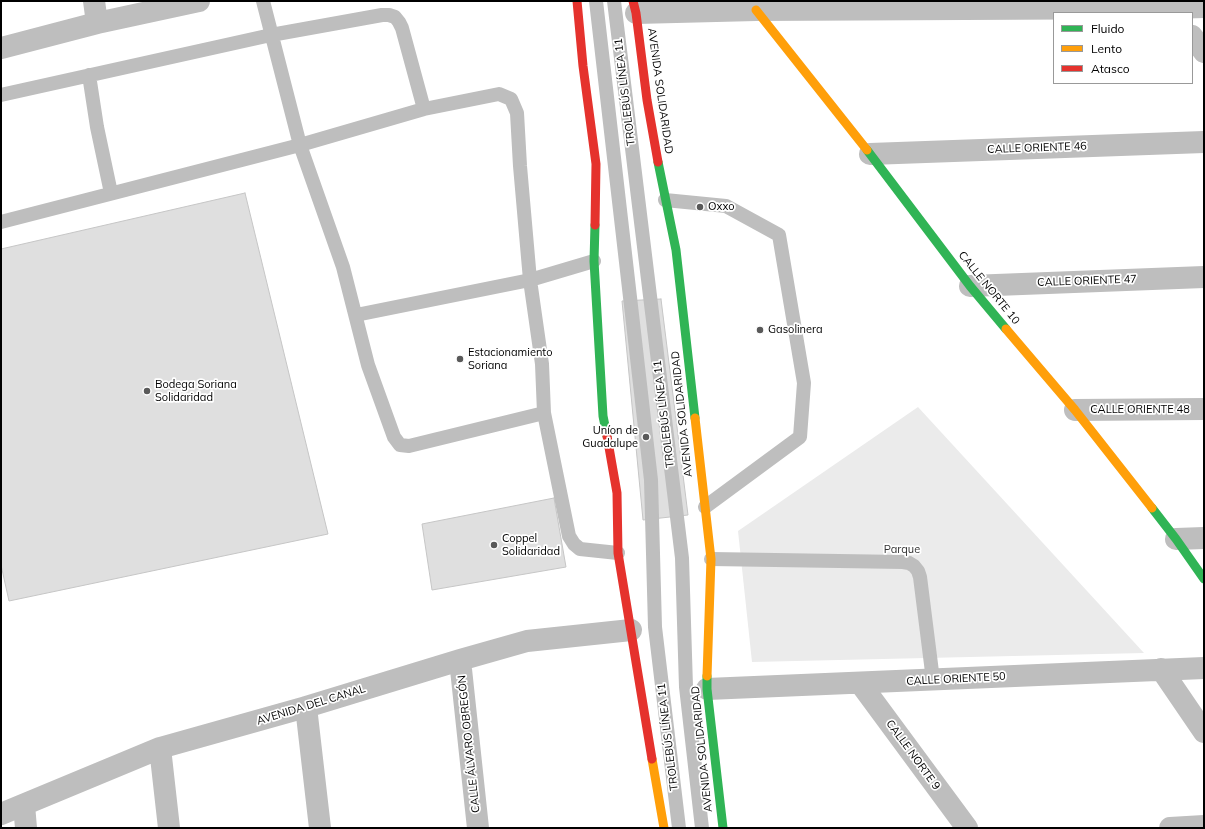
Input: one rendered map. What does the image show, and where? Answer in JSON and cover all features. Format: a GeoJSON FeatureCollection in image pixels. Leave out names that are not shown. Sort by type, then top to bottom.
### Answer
{"type":"FeatureCollection","features":[{"type":"Feature","properties":{"kind":"street"},"geometry":{"type":"LineString","coordinates":[[94,1],[97,23]]}},
{"type":"Feature","properties":{"kind":"street"},"geometry":{"type":"LineString","coordinates":[[1,48],[97,23],[199,1]]}},
{"type":"Feature","properties":{"kind":"street"},"geometry":{"type":"LineString","coordinates":[[577,1],[583,66],[596,164],[594,261],[603,416],[617,492],[618,553],[664,828]]}},
{"type":"Feature","properties":{"kind":"street"},"geometry":{"type":"LineString","coordinates":[[635,7],[756,10],[1172,11],[1204,7]]}},
{"type":"Feature","properties":{"kind":"street","name":"AVENIDA SOLIDARIDAD"},"geometry":{"type":"LineString","coordinates":[[635,7],[647,100],[665,200],[676,250],[711,559],[707,689],[723,828]]}},
{"type":"Feature","properties":{"kind":"street","name":"CALLE NORTE 10"},"geometry":{"type":"LineString","coordinates":[[756,10],[870,154],[970,286],[1075,410],[1176,539],[1204,579]]}},
{"type":"Feature","properties":{"kind":"street"},"geometry":{"type":"LineString","coordinates":[[1193,37],[1204,52]]}},
{"type":"Feature","properties":{"kind":"street","name":"CALLE ORIENTE 46"},"geometry":{"type":"LineString","coordinates":[[870,154],[1204,142]]}},
{"type":"Feature","properties":{"kind":"street","name":"CALLE ORIENTE 47"},"geometry":{"type":"LineString","coordinates":[[970,286],[1204,277]]}},
{"type":"Feature","properties":{"kind":"street","name":"CALLE ORIENTE 48"},"geometry":{"type":"LineString","coordinates":[[1075,410],[1204,409]]}},
{"type":"Feature","properties":{"kind":"street"},"geometry":{"type":"LineString","coordinates":[[1176,539],[1204,538]]}},
{"type":"Feature","properties":{"kind":"street","name":"AVENIDA DEL CANAL"},"geometry":{"type":"LineString","coordinates":[[1,814],[160,748],[306,707],[460,660],[527,641],[631,630]]}},
{"type":"Feature","properties":{"kind":"street","name":"CALLE ÁLVARO OBREGÓN"},"geometry":{"type":"LineString","coordinates":[[460,660],[478,828]]}},
{"type":"Feature","properties":{"kind":"street","name":"CALLE ORIENTE 50"},"geometry":{"type":"LineString","coordinates":[[707,689],[1204,668]]}},
{"type":"Feature","properties":{"kind":"street"},"geometry":{"type":"LineString","coordinates":[[1161,670],[1204,732]]}},
{"type":"Feature","properties":{"kind":"street","name":"CALLE NORTE 9"},"geometry":{"type":"LineString","coordinates":[[860,683],[967,828]]}},
{"type":"Feature","properties":{"kind":"street"},"geometry":{"type":"LineString","coordinates":[[306,707],[320,828]]}},
{"type":"Feature","properties":{"kind":"street"},"geometry":{"type":"LineString","coordinates":[[160,748],[169,828]]}},
{"type":"Feature","properties":{"kind":"street"},"geometry":{"type":"LineString","coordinates":[[24,805],[26,828]]}},
{"type":"Feature","properties":{"kind":"street"},"geometry":{"type":"LineString","coordinates":[[1170,828],[1204,826]]}},
{"type":"Feature","properties":{"kind":"lane"},"geometry":{"type":"LineString","coordinates":[[263,1],[300,145],[343,267],[368,365],[394,437],[400,445],[409,446],[544,413]]}},
{"type":"Feature","properties":{"kind":"lane","name":"TROLEBÚS LÍNEA 11"},"geometry":{"type":"LineString","coordinates":[[596,1],[651,480],[655,627],[679,828]]}},
{"type":"Feature","properties":{"kind":"lane","name":"TROLEBÚS LÍNEA 11"},"geometry":{"type":"LineString","coordinates":[[614,1],[682,558],[686,687],[702,828]]}},
{"type":"Feature","properties":{"kind":"lane"},"geometry":{"type":"LineString","coordinates":[[1,95],[271,35],[382,15],[395,17],[402,28],[424,108]]}},
{"type":"Feature","properties":{"kind":"lane"},"geometry":{"type":"LineString","coordinates":[[89,75],[97,127],[111,194]]}},
{"type":"Feature","properties":{"kind":"lane"},"geometry":{"type":"LineString","coordinates":[[1,222],[300,145],[424,108],[499,94],[511,99],[517,113],[530,280],[542,364],[544,413],[569,536],[574,544],[580,549],[618,553]]}},
{"type":"Feature","properties":{"kind":"lane"},"geometry":{"type":"LineString","coordinates":[[665,200],[726,206],[779,235],[804,383],[800,437],[705,508]]}},
{"type":"Feature","properties":{"kind":"lane"},"geometry":{"type":"LineString","coordinates":[[356,315],[530,280],[594,261]]}},
{"type":"Feature","properties":{"kind":"lane"},"geometry":{"type":"LineString","coordinates":[[711,559],[909,563],[914,566],[920,577],[933,680]]}},
{"type":"Feature","properties":{"kind":"green space","name":"Parque"},"geometry":{"type":"Polygon","coordinates":[[[918,407],[1144,653],[752,662],[738,531],[918,407]]]}},
{"type":"Feature","properties":{"kind":"building","name":"Bodega Soriana Solidaridad"},"geometry":{"type":"Polygon","coordinates":[[[245,193],[328,534],[9,601],[1,565],[1,249],[245,193]]]}},
{"type":"Feature","properties":{"kind":"building"},"geometry":{"type":"Polygon","coordinates":[[[661,299],[688,515],[643,520],[622,301],[661,299]]]}},
{"type":"Feature","properties":{"kind":"building","name":"Coppel Solidaridad"},"geometry":{"type":"Polygon","coordinates":[[[554,498],[566,567],[432,590],[422,524],[554,498]]]}},
{"type":"Feature","properties":{"kind":"traffic: fast"},"geometry":{"type":"LineString","coordinates":[[867,150],[970,286],[1006,329]]}},
{"type":"Feature","properties":{"kind":"traffic: fast"},"geometry":{"type":"LineString","coordinates":[[658,162],[676,250],[695,418]]}},
{"type":"Feature","properties":{"kind":"traffic: fast"},"geometry":{"type":"LineString","coordinates":[[595,225],[594,261],[603,416],[607,436]]}},
{"type":"Feature","properties":{"kind":"traffic: fast"},"geometry":{"type":"LineString","coordinates":[[1152,508],[1204,579]]}},
{"type":"Feature","properties":{"kind":"traffic: fast"},"geometry":{"type":"LineString","coordinates":[[707,676],[707,689],[723,828]]}},
{"type":"Feature","properties":{"kind":"traffic: slow"},"geometry":{"type":"LineString","coordinates":[[756,10],[867,150]]}},
{"type":"Feature","properties":{"kind":"traffic: slow"},"geometry":{"type":"LineString","coordinates":[[1006,329],[1075,410],[1152,508]]}},
{"type":"Feature","properties":{"kind":"traffic: slow"},"geometry":{"type":"LineString","coordinates":[[695,418],[711,559],[707,676]]}},
{"type":"Feature","properties":{"kind":"traffic: slow"},"geometry":{"type":"LineString","coordinates":[[652,759],[664,828]]}},
{"type":"Feature","properties":{"kind":"traffic: jam"},"geometry":{"type":"LineString","coordinates":[[577,1],[583,66],[596,164],[595,225]]}},
{"type":"Feature","properties":{"kind":"traffic: jam"},"geometry":{"type":"LineString","coordinates":[[633,1],[636,13],[647,100],[658,162]]}},
{"type":"Feature","properties":{"kind":"traffic: jam"},"geometry":{"type":"LineString","coordinates":[[607,436],[617,493],[618,553],[652,759]]}},
{"type":"Feature","properties":{"kind":"place","name":"Oxxo"},"geometry":{"type":"Point","coordinates":[700,207]}},
{"type":"Feature","properties":{"kind":"place","name":"Gasolinera"},"geometry":{"type":"Point","coordinates":[760,330]}},
{"type":"Feature","properties":{"kind":"place","name":"Estacionamiento Soriana"},"geometry":{"type":"Point","coordinates":[460,359]}},
{"type":"Feature","properties":{"kind":"place","name":"Bodega Soriana Solidaridad"},"geometry":{"type":"Point","coordinates":[147,391]}},
{"type":"Feature","properties":{"kind":"place","name":"Uníon de Guadalupe"},"geometry":{"type":"Point","coordinates":[646,437]}},
{"type":"Feature","properties":{"kind":"place","name":"Coppel Solidaridad"},"geometry":{"type":"Point","coordinates":[494,545]}}]}
